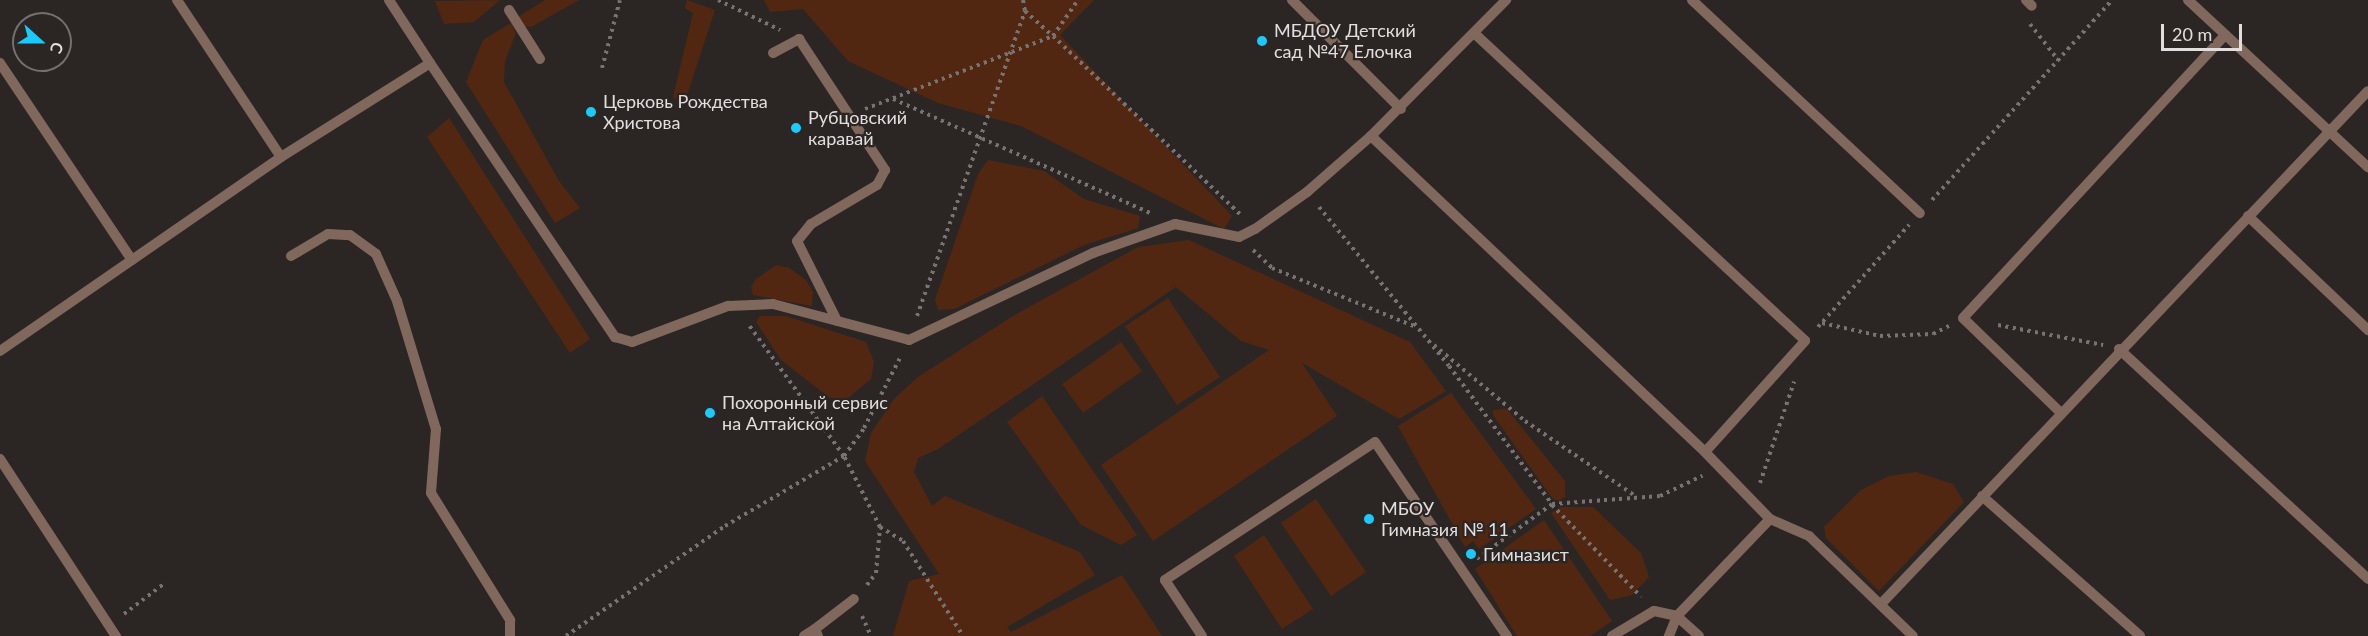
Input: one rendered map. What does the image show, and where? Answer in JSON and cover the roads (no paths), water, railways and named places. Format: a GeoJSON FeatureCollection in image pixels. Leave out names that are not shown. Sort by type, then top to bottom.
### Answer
{"type":"FeatureCollection","features":[{"type":"Feature","properties":{"kind":"lane"},"geometry":{"type":"LineString","coordinates":[[177,0],[281,157]]}},
{"type":"Feature","properties":{"kind":"lane"},"geometry":{"type":"LineString","coordinates":[[390,0],[615,337],[632,342],[728,306],[773,304],[909,340],[1093,253],[1175,224],[1239,237],[1255,229],[1307,192],[1371,136],[1401,109],[1506,0]]}},
{"type":"Feature","properties":{"kind":"lane"},"geometry":{"type":"LineString","coordinates":[[1292,0],[1401,109]]}},
{"type":"Feature","properties":{"kind":"lane"},"geometry":{"type":"LineString","coordinates":[[1692,0],[1920,213]]}},
{"type":"Feature","properties":{"kind":"lane"},"geometry":{"type":"LineString","coordinates":[[2188,0],[2368,167]]}},
{"type":"Feature","properties":{"kind":"lane"},"geometry":{"type":"LineString","coordinates":[[509,10],[540,59]]}},
{"type":"Feature","properties":{"kind":"lane"},"geometry":{"type":"LineString","coordinates":[[1474,33],[1804,341],[1705,452]]}},
{"type":"Feature","properties":{"kind":"lane"},"geometry":{"type":"LineString","coordinates":[[2061,414],[1963,318],[2225,35]]}},
{"type":"Feature","properties":{"kind":"lane"},"geometry":{"type":"LineString","coordinates":[[773,53],[799,39],[885,170],[877,185],[811,224],[797,241],[837,321]]}},
{"type":"Feature","properties":{"kind":"lane"},"geometry":{"type":"LineString","coordinates":[[0,63],[132,260]]}},
{"type":"Feature","properties":{"kind":"lane"},"geometry":{"type":"LineString","coordinates":[[0,351],[281,157],[430,63]]}},
{"type":"Feature","properties":{"kind":"lane"},"geometry":{"type":"LineString","coordinates":[[1881,604],[2120,349],[2368,90]]}},
{"type":"Feature","properties":{"kind":"lane"},"geometry":{"type":"LineString","coordinates":[[1371,136],[1705,452],[1770,519],[1809,536],[1913,636]]}},
{"type":"Feature","properties":{"kind":"lane"},"geometry":{"type":"LineString","coordinates":[[2248,216],[2368,330]]}},
{"type":"Feature","properties":{"kind":"lane"},"geometry":{"type":"LineString","coordinates":[[291,256],[328,234],[350,235],[376,254],[397,301],[436,429],[431,494],[510,620],[510,636]]}},
{"type":"Feature","properties":{"kind":"lane"},"geometry":{"type":"LineString","coordinates":[[2120,349],[2368,579]]}},
{"type":"Feature","properties":{"kind":"lane"},"geometry":{"type":"LineString","coordinates":[[1202,636],[1166,580],[1375,442],[1507,636]]}},
{"type":"Feature","properties":{"kind":"lane"},"geometry":{"type":"LineString","coordinates":[[0,459],[116,636]]}},
{"type":"Feature","properties":{"kind":"lane"},"geometry":{"type":"LineString","coordinates":[[1982,496],[2140,636]]}},
{"type":"Feature","properties":{"kind":"lane"},"geometry":{"type":"LineString","coordinates":[[1669,636],[1677,615],[1770,519]]}},
{"type":"Feature","properties":{"kind":"lane"},"geometry":{"type":"LineString","coordinates":[[804,636],[817,632],[854,599]]}},
{"type":"Feature","properties":{"kind":"lane"},"geometry":{"type":"LineString","coordinates":[[1612,636],[1654,611],[1677,615],[1699,636]]}},
{"type":"Feature","properties":{"kind":"place","name":"МБДОУ Детский сад №47 Елочка"},"geometry":{"type":"Point","coordinates":[1262,41]}},
{"type":"Feature","properties":{"kind":"place","name":"Церковь Рождества Христова"},"geometry":{"type":"Point","coordinates":[591,112]}},
{"type":"Feature","properties":{"kind":"place","name":"Рубцовский каравай"},"geometry":{"type":"Point","coordinates":[796,128]}},
{"type":"Feature","properties":{"kind":"place","name":"Похоронный сервис на Алтайской"},"geometry":{"type":"Point","coordinates":[710,413]}},
{"type":"Feature","properties":{"kind":"place","name":"МБОУ Гимназия № 11"},"geometry":{"type":"Point","coordinates":[1369,519]}},
{"type":"Feature","properties":{"kind":"place","name":"Гимназист"},"geometry":{"type":"Point","coordinates":[1471,554]}}]}
